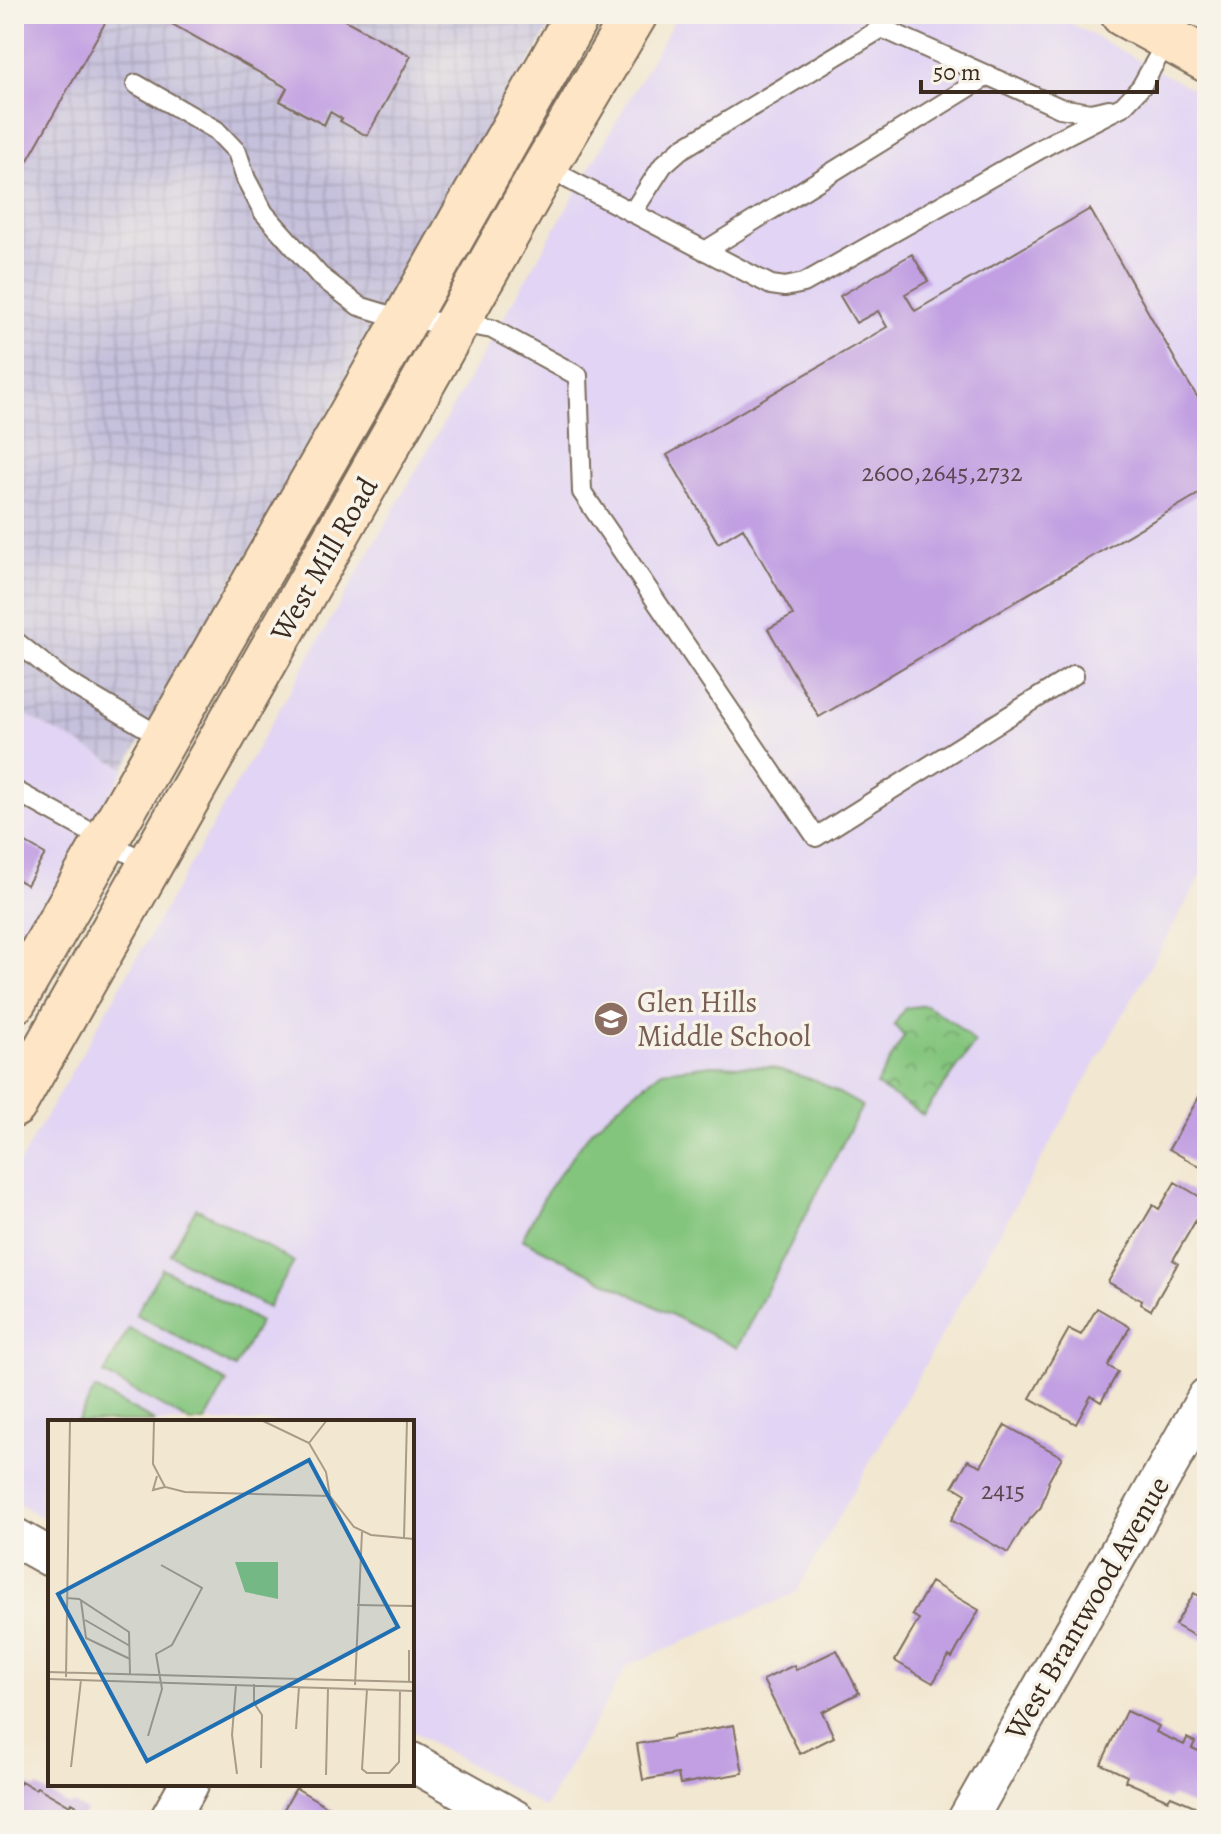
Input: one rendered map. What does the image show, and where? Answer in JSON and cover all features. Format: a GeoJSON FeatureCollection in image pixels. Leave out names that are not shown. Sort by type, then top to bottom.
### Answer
{"type":"FeatureCollection","features":[{"type":"Feature","properties":{"kind":"main road","name":"West Mill Road"},"geometry":{"type":"LineString","coordinates":[[14,1001],[578,14]]}},
{"type":"Feature","properties":{"kind":"main road","name":"West Mill Road"},"geometry":{"type":"LineString","coordinates":[[14,1105],[545,167],[635,14]]}},
{"type":"Feature","properties":{"kind":"main road"},"geometry":{"type":"LineString","coordinates":[[1125,14],[1207,60]]}},
{"type":"Feature","properties":{"kind":"street","name":"West Brantwood Avenue"},"geometry":{"type":"LineString","coordinates":[[967,1820],[1207,1397]]}},
{"type":"Feature","properties":{"kind":"street"},"geometry":{"type":"LineString","coordinates":[[14,1537],[48,1556]]}},
{"type":"Feature","properties":{"kind":"street"},"geometry":{"type":"LineString","coordinates":[[414,1763],[516,1820]]}},
{"type":"Feature","properties":{"kind":"street"},"geometry":{"type":"LineString","coordinates":[[169,1820],[188,1786]]}},
{"type":"Feature","properties":{"kind":"lane"},"geometry":{"type":"LineString","coordinates":[[632,213],[663,165],[680,150],[882,28],[1060,108],[1090,113],[1123,106]]}},
{"type":"Feature","properties":{"kind":"lane"},"geometry":{"type":"LineString","coordinates":[[545,167],[771,285],[785,287],[804,283],[1051,143],[1123,106],[1141,87],[1168,39]]}},
{"type":"Feature","properties":{"kind":"lane"},"geometry":{"type":"LineString","coordinates":[[705,251],[989,75]]}},
{"type":"Feature","properties":{"kind":"lane"},"geometry":{"type":"LineString","coordinates":[[136,84],[216,130],[237,152],[246,179],[264,213],[320,276],[359,306],[405,320],[458,323],[492,329],[578,376],[582,492],[816,837],[1074,675]]}},
{"type":"Feature","properties":{"kind":"lane"},"geometry":{"type":"LineString","coordinates":[[14,640],[64,680],[165,739]]}},
{"type":"Feature","properties":{"kind":"lane"},"geometry":{"type":"LineString","coordinates":[[14,790],[150,865]]}},
{"type":"Feature","properties":{"kind":"shaded area"},"geometry":{"type":"Polygon","coordinates":[[[14,14],[557,14],[125,768],[14,709],[14,14]]]}},
{"type":"Feature","properties":{"kind":"shaded area","name":"Glen Hills Middle School"},"geometry":{"type":"Polygon","coordinates":[[[678,14],[1053,14],[1207,97],[1207,866],[796,1593],[627,1666],[545,1808],[414,1732],[414,1420],[48,1420],[48,1521],[14,1501],[14,1172],[678,14]]]}},
{"type":"Feature","properties":{"kind":"shaded area"},"geometry":{"type":"Polygon","coordinates":[[[14,709],[125,768],[14,962],[14,709]]]}},
{"type":"Feature","properties":{"kind":"green space"},"geometry":{"type":"Polygon","coordinates":[[[926,1005],[955,1024],[975,1043],[923,1115],[876,1085],[904,1036],[894,1025],[905,1008],[926,1005]]]}},
{"type":"Feature","properties":{"kind":"green space"},"geometry":{"type":"Polygon","coordinates":[[[713,1065],[770,1067],[817,1081],[862,1106],[737,1348],[522,1239],[549,1188],[592,1130],[626,1099],[662,1071],[713,1065]]]}},
{"type":"Feature","properties":{"kind":"green space"},"geometry":{"type":"Polygon","coordinates":[[[196,1208],[294,1262],[268,1308],[170,1254],[196,1208]]]}},
{"type":"Feature","properties":{"kind":"green space"},"geometry":{"type":"Polygon","coordinates":[[[162,1268],[260,1322],[235,1368],[136,1314],[162,1268]]]}},
{"type":"Feature","properties":{"kind":"green space"},"geometry":{"type":"Polygon","coordinates":[[[129,1328],[227,1382],[206,1420],[186,1420],[104,1374],[129,1328]]]}},
{"type":"Feature","properties":{"kind":"green space"},"geometry":{"type":"Polygon","coordinates":[[[95,1389],[152,1420],[78,1420],[95,1389]]]}},
{"type":"Feature","properties":{"kind":"building"},"geometry":{"type":"Polygon","coordinates":[[[14,14],[110,14],[14,185],[14,14]]]}},
{"type":"Feature","properties":{"kind":"building"},"geometry":{"type":"Polygon","coordinates":[[[154,14],[334,14],[411,56],[367,136],[330,112],[324,125],[280,101],[287,88],[154,14]]]}},
{"type":"Feature","properties":{"kind":"building"},"geometry":{"type":"Polygon","coordinates":[[[1090,209],[1207,412],[1207,489],[819,717],[768,629],[793,615],[743,528],[718,543],[667,455],[887,327],[878,311],[856,323],[840,296],[912,254],[928,281],[905,294],[915,311],[1090,209]]]}},
{"type":"Feature","properties":{"kind":"building"},"geometry":{"type":"Polygon","coordinates":[[[14,836],[45,854],[27,885],[14,878],[14,836]]]}},
{"type":"Feature","properties":{"kind":"building"},"geometry":{"type":"Polygon","coordinates":[[[1207,1083],[1207,1171],[1169,1149],[1207,1083]]]}},
{"type":"Feature","properties":{"kind":"building"},"geometry":{"type":"Polygon","coordinates":[[[1175,1182],[1207,1201],[1173,1260],[1178,1263],[1151,1310],[1141,1304],[1142,1301],[1108,1282],[1153,1205],[1159,1209],[1175,1182]]]}},
{"type":"Feature","properties":{"kind":"building"},"geometry":{"type":"Polygon","coordinates":[[[1097,1308],[1130,1327],[1108,1366],[1118,1372],[1101,1402],[1091,1396],[1076,1424],[1030,1398],[1069,1329],[1081,1335],[1097,1308]]]}},
{"type":"Feature","properties":{"kind":"building"},"geometry":{"type":"Polygon","coordinates":[[[1005,1425],[1062,1457],[1048,1482],[1041,1507],[1024,1526],[1008,1553],[951,1520],[966,1494],[953,1486],[968,1460],[981,1466],[1005,1425]]]}},
{"type":"Feature","properties":{"kind":"building"},"geometry":{"type":"Polygon","coordinates":[[[931,1582],[979,1610],[952,1658],[949,1656],[933,1683],[895,1661],[919,1619],[912,1615],[931,1582]]]}},
{"type":"Feature","properties":{"kind":"building"},"geometry":{"type":"Polygon","coordinates":[[[1207,1583],[1207,1643],[1175,1625],[1194,1593],[1199,1596],[1207,1583]]]}},
{"type":"Feature","properties":{"kind":"building"},"geometry":{"type":"Polygon","coordinates":[[[837,1650],[859,1693],[822,1712],[834,1737],[800,1754],[763,1680],[794,1665],[796,1670],[837,1650]]]}},
{"type":"Feature","properties":{"kind":"building"},"geometry":{"type":"Polygon","coordinates":[[[1126,1711],[1159,1726],[1156,1732],[1184,1745],[1187,1738],[1195,1742],[1192,1748],[1207,1755],[1207,1791],[1199,1808],[1171,1796],[1168,1800],[1125,1781],[1127,1776],[1101,1764],[1126,1711]]]}},
{"type":"Feature","properties":{"kind":"building"},"geometry":{"type":"Polygon","coordinates":[[[734,1725],[743,1773],[680,1784],[678,1774],[643,1780],[637,1744],[734,1725]]]}},
{"type":"Feature","properties":{"kind":"building"},"geometry":{"type":"Polygon","coordinates":[[[21,1781],[86,1811],[80,1820],[17,1820],[21,1813],[14,1809],[14,1795],[21,1781]]]}},
{"type":"Feature","properties":{"kind":"building"},"geometry":{"type":"Polygon","coordinates":[[[296,1788],[336,1812],[332,1820],[271,1820],[276,1811],[281,1814],[296,1788]]]}},
{"type":"Feature","properties":{"kind":"place","name":"Glen Hills Middle School"},"geometry":{"type":"Point","coordinates":[611,1019]}}]}
